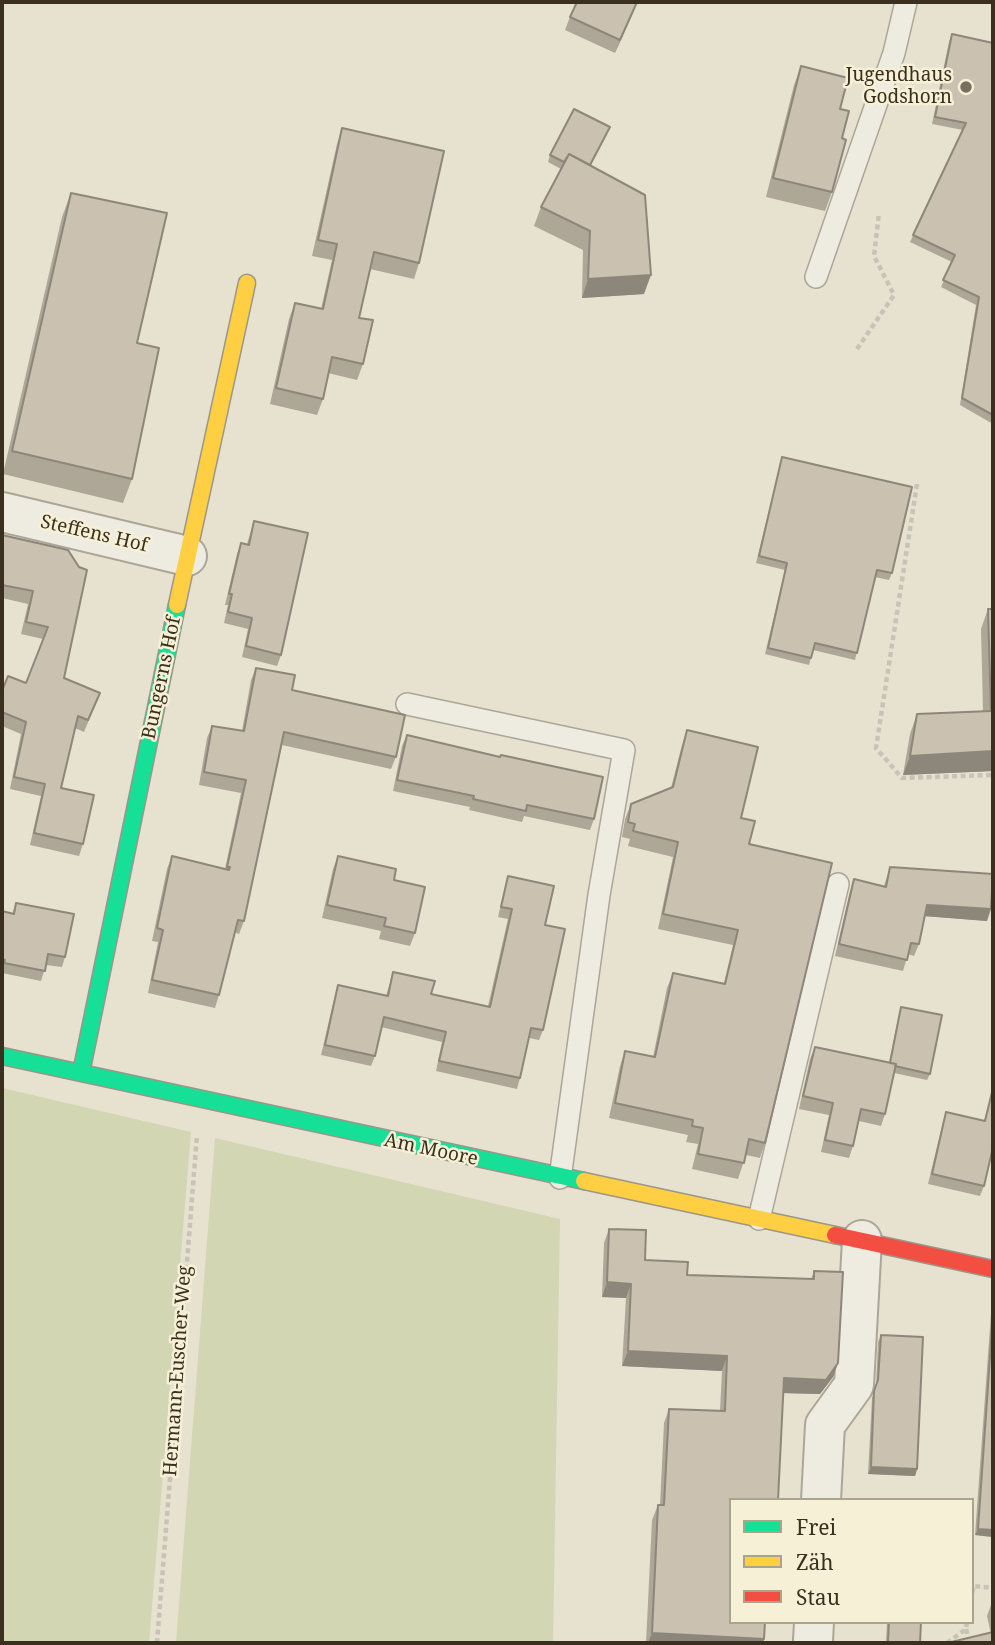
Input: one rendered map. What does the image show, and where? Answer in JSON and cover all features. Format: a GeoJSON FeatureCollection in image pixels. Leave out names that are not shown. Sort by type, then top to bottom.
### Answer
{"type":"FeatureCollection","features":[{"type":"Feature","properties":{"kind":"street","name":"Bungerns Hof"},"geometry":{"type":"LineString","coordinates":[[81,1073],[187,556],[247,282]]}},
{"type":"Feature","properties":{"kind":"street","name":"Steffens Hof"},"geometry":{"type":"LineString","coordinates":[[2,512],[187,556]]}},
{"type":"Feature","properties":{"kind":"street","name":"Am Moore"},"geometry":{"type":"LineString","coordinates":[[2,1056],[993,1269]]}},
{"type":"Feature","properties":{"kind":"street"},"geometry":{"type":"LineString","coordinates":[[821,1498],[825,1425],[854,1385],[862,1240]]}},
{"type":"Feature","properties":{"kind":"lane"},"geometry":{"type":"LineString","coordinates":[[816,277],[894,53],[906,2]]}},
{"type":"Feature","properties":{"kind":"lane"},"geometry":{"type":"LineString","coordinates":[[407,704],[624,750],[599,895],[560,1178]]}},
{"type":"Feature","properties":{"kind":"lane"},"geometry":{"type":"LineString","coordinates":[[759,1219],[838,884]]}},
{"type":"Feature","properties":{"kind":"path"},"geometry":{"type":"LineString","coordinates":[[857,349],[894,295],[874,256],[879,213]]}},
{"type":"Feature","properties":{"kind":"path"},"geometry":{"type":"LineString","coordinates":[[917,484],[876,748],[902,778],[993,775]]}},
{"type":"Feature","properties":{"kind":"path","name":"Hermann-Euscher-Weg"},"geometry":{"type":"LineString","coordinates":[[158,1643],[199,1100]]}},
{"type":"Feature","properties":{"kind":"path"},"geometry":{"type":"LineString","coordinates":[[974,1586],[993,1588]]}},
{"type":"Feature","properties":{"kind":"path"},"geometry":{"type":"LineString","coordinates":[[966,1624],[965,1629],[970,1643]]}},
{"type":"Feature","properties":{"kind":"path"},"geometry":{"type":"LineString","coordinates":[[947,1643],[965,1629]]}},
{"type":"Feature","properties":{"kind":"green space"},"geometry":{"type":"Polygon","coordinates":[[[2,1088],[191,1132],[149,1643],[2,1643],[2,1088]]]}},
{"type":"Feature","properties":{"kind":"green space"},"geometry":{"type":"Polygon","coordinates":[[[215,1138],[560,1219],[553,1643],[176,1643],[215,1138]]]}},
{"type":"Feature","properties":{"kind":"building"},"geometry":{"type":"Polygon","coordinates":[[[577,2],[637,2],[620,40],[570,17],[577,2]]]}},
{"type":"Feature","properties":{"kind":"building"},"geometry":{"type":"Polygon","coordinates":[[[952,34],[993,43],[993,415],[962,398],[979,297],[943,280],[955,255],[913,235],[966,123],[935,117],[952,34]]]}},
{"type":"Feature","properties":{"kind":"building"},"geometry":{"type":"Polygon","coordinates":[[[801,66],[848,78],[840,109],[849,111],[842,138],[846,140],[832,192],[773,178],[801,66]]]}},
{"type":"Feature","properties":{"kind":"building"},"geometry":{"type":"Polygon","coordinates":[[[574,109],[610,127],[590,165],[569,154],[564,162],[550,155],[574,109]]]}},
{"type":"Feature","properties":{"kind":"building"},"geometry":{"type":"Polygon","coordinates":[[[342,128],[444,151],[419,263],[374,252],[359,318],[373,320],[363,364],[332,357],[323,399],[276,388],[295,303],[323,309],[337,244],[318,240],[342,128]]]}},
{"type":"Feature","properties":{"kind":"building"},"geometry":{"type":"Polygon","coordinates":[[[569,154],[645,195],[651,275],[588,279],[590,231],[541,207],[569,154]]]}},
{"type":"Feature","properties":{"kind":"building"},"geometry":{"type":"Polygon","coordinates":[[[71,193],[167,213],[137,343],[159,348],[132,479],[12,451],[71,193]]]}},
{"type":"Feature","properties":{"kind":"building"},"geometry":{"type":"Polygon","coordinates":[[[782,457],[912,487],[892,573],[877,570],[857,653],[815,643],[811,658],[768,648],[787,563],[759,556],[782,457]]]}},
{"type":"Feature","properties":{"kind":"building"},"geometry":{"type":"Polygon","coordinates":[[[254,521],[308,533],[281,655],[246,646],[252,618],[228,612],[232,594],[229,594],[241,543],[249,545],[254,521]]]}},
{"type":"Feature","properties":{"kind":"building"},"geometry":{"type":"Polygon","coordinates":[[[2,535],[68,550],[79,567],[87,570],[64,678],[100,693],[88,720],[78,716],[61,788],[94,795],[83,844],[34,833],[45,784],[14,777],[26,722],[2,712],[2,691],[8,676],[26,683],[48,627],[26,622],[33,591],[2,585],[2,535]]]}},
{"type":"Feature","properties":{"kind":"building"},"geometry":{"type":"Polygon","coordinates":[[[988,609],[993,609],[993,751],[910,756],[917,714],[991,711],[988,609]]]}},
{"type":"Feature","properties":{"kind":"building"},"geometry":{"type":"Polygon","coordinates":[[[256,668],[295,675],[292,690],[405,715],[396,757],[284,732],[244,921],[238,920],[219,995],[152,980],[163,930],[157,928],[172,856],[229,870],[230,867],[227,867],[246,780],[204,772],[212,726],[244,731],[256,668]]]}},
{"type":"Feature","properties":{"kind":"building"},"geometry":{"type":"Polygon","coordinates":[[[687,730],[758,747],[741,818],[755,821],[749,844],[832,863],[765,1143],[749,1139],[744,1163],[698,1154],[703,1128],[692,1126],[693,1120],[615,1103],[625,1051],[655,1057],[673,973],[725,984],[738,930],[663,914],[678,842],[633,831],[635,824],[628,822],[631,804],[673,787],[687,730]]]}},
{"type":"Feature","properties":{"kind":"building"},"geometry":{"type":"Polygon","coordinates":[[[407,735],[603,777],[594,819],[527,805],[526,811],[473,799],[474,796],[397,780],[407,735]]]}},
{"type":"Feature","properties":{"kind":"building"},"geometry":{"type":"Polygon","coordinates":[[[338,856],[396,869],[394,880],[425,887],[415,933],[384,926],[386,918],[327,905],[338,856]]]}},
{"type":"Feature","properties":{"kind":"building"},"geometry":{"type":"Polygon","coordinates":[[[890,867],[993,874],[991,909],[927,905],[919,944],[911,943],[907,960],[839,944],[854,879],[886,887],[890,867]]]}},
{"type":"Feature","properties":{"kind":"building"},"geometry":{"type":"Polygon","coordinates":[[[508,876],[554,886],[545,925],[565,929],[543,1030],[531,1028],[520,1078],[439,1061],[446,1032],[384,1017],[375,1056],[325,1045],[338,985],[388,996],[393,972],[435,981],[431,994],[490,1007],[512,909],[501,907],[508,876]]]}},
{"type":"Feature","properties":{"kind":"building"},"geometry":{"type":"Polygon","coordinates":[[[16,903],[74,914],[65,957],[48,954],[45,971],[4,963],[5,960],[2,959],[2,911],[14,914],[16,903]]]}},
{"type":"Feature","properties":{"kind":"building"},"geometry":{"type":"Polygon","coordinates":[[[901,1007],[942,1015],[930,1074],[890,1063],[901,1007]]]}},
{"type":"Feature","properties":{"kind":"building"},"geometry":{"type":"Polygon","coordinates":[[[815,1047],[896,1064],[885,1114],[861,1109],[853,1146],[825,1140],[833,1103],[803,1096],[815,1047]]]}},
{"type":"Feature","properties":{"kind":"building"},"geometry":{"type":"Polygon","coordinates":[[[992,1092],[993,1147],[984,1186],[932,1174],[946,1112],[985,1121],[992,1092]]]}},
{"type":"Feature","properties":{"kind":"building"},"geometry":{"type":"Polygon","coordinates":[[[609,1229],[646,1230],[645,1260],[688,1262],[687,1275],[814,1279],[814,1271],[843,1272],[838,1363],[826,1380],[784,1378],[778,1498],[729,1498],[729,1624],[765,1624],[764,1639],[652,1633],[658,1505],[664,1505],[669,1409],[725,1411],[727,1356],[628,1351],[631,1284],[607,1282],[609,1229]]]}},
{"type":"Feature","properties":{"kind":"building"},"geometry":{"type":"Polygon","coordinates":[[[993,1314],[993,1530],[978,1529],[993,1314]]]}},
{"type":"Feature","properties":{"kind":"building"},"geometry":{"type":"Polygon","coordinates":[[[881,1335],[923,1337],[917,1469],[871,1467],[874,1391],[878,1380],[881,1335]]]}},
{"type":"Feature","properties":{"kind":"building"},"geometry":{"type":"Polygon","coordinates":[[[889,1624],[921,1624],[920,1643],[888,1642],[889,1624]]]}},
{"type":"Feature","properties":{"kind":"building"},"geometry":{"type":"Polygon","coordinates":[[[993,1632],[993,1643],[947,1643],[993,1632]]]}},
{"type":"Feature","properties":{"kind":"traffic: fast"},"geometry":{"type":"LineString","coordinates":[[81,1073],[177,605]]}},
{"type":"Feature","properties":{"kind":"traffic: fast"},"geometry":{"type":"LineString","coordinates":[[2,1056],[584,1181]]}},
{"type":"Feature","properties":{"kind":"traffic: slow"},"geometry":{"type":"LineString","coordinates":[[177,605],[247,283]]}},
{"type":"Feature","properties":{"kind":"traffic: slow"},"geometry":{"type":"LineString","coordinates":[[584,1181],[835,1235]]}},
{"type":"Feature","properties":{"kind":"traffic: jam"},"geometry":{"type":"LineString","coordinates":[[835,1235],[993,1269]]}},
{"type":"Feature","properties":{"kind":"place","name":"Jugendhaus Godshorn"},"geometry":{"type":"Point","coordinates":[966,87]}}]}
